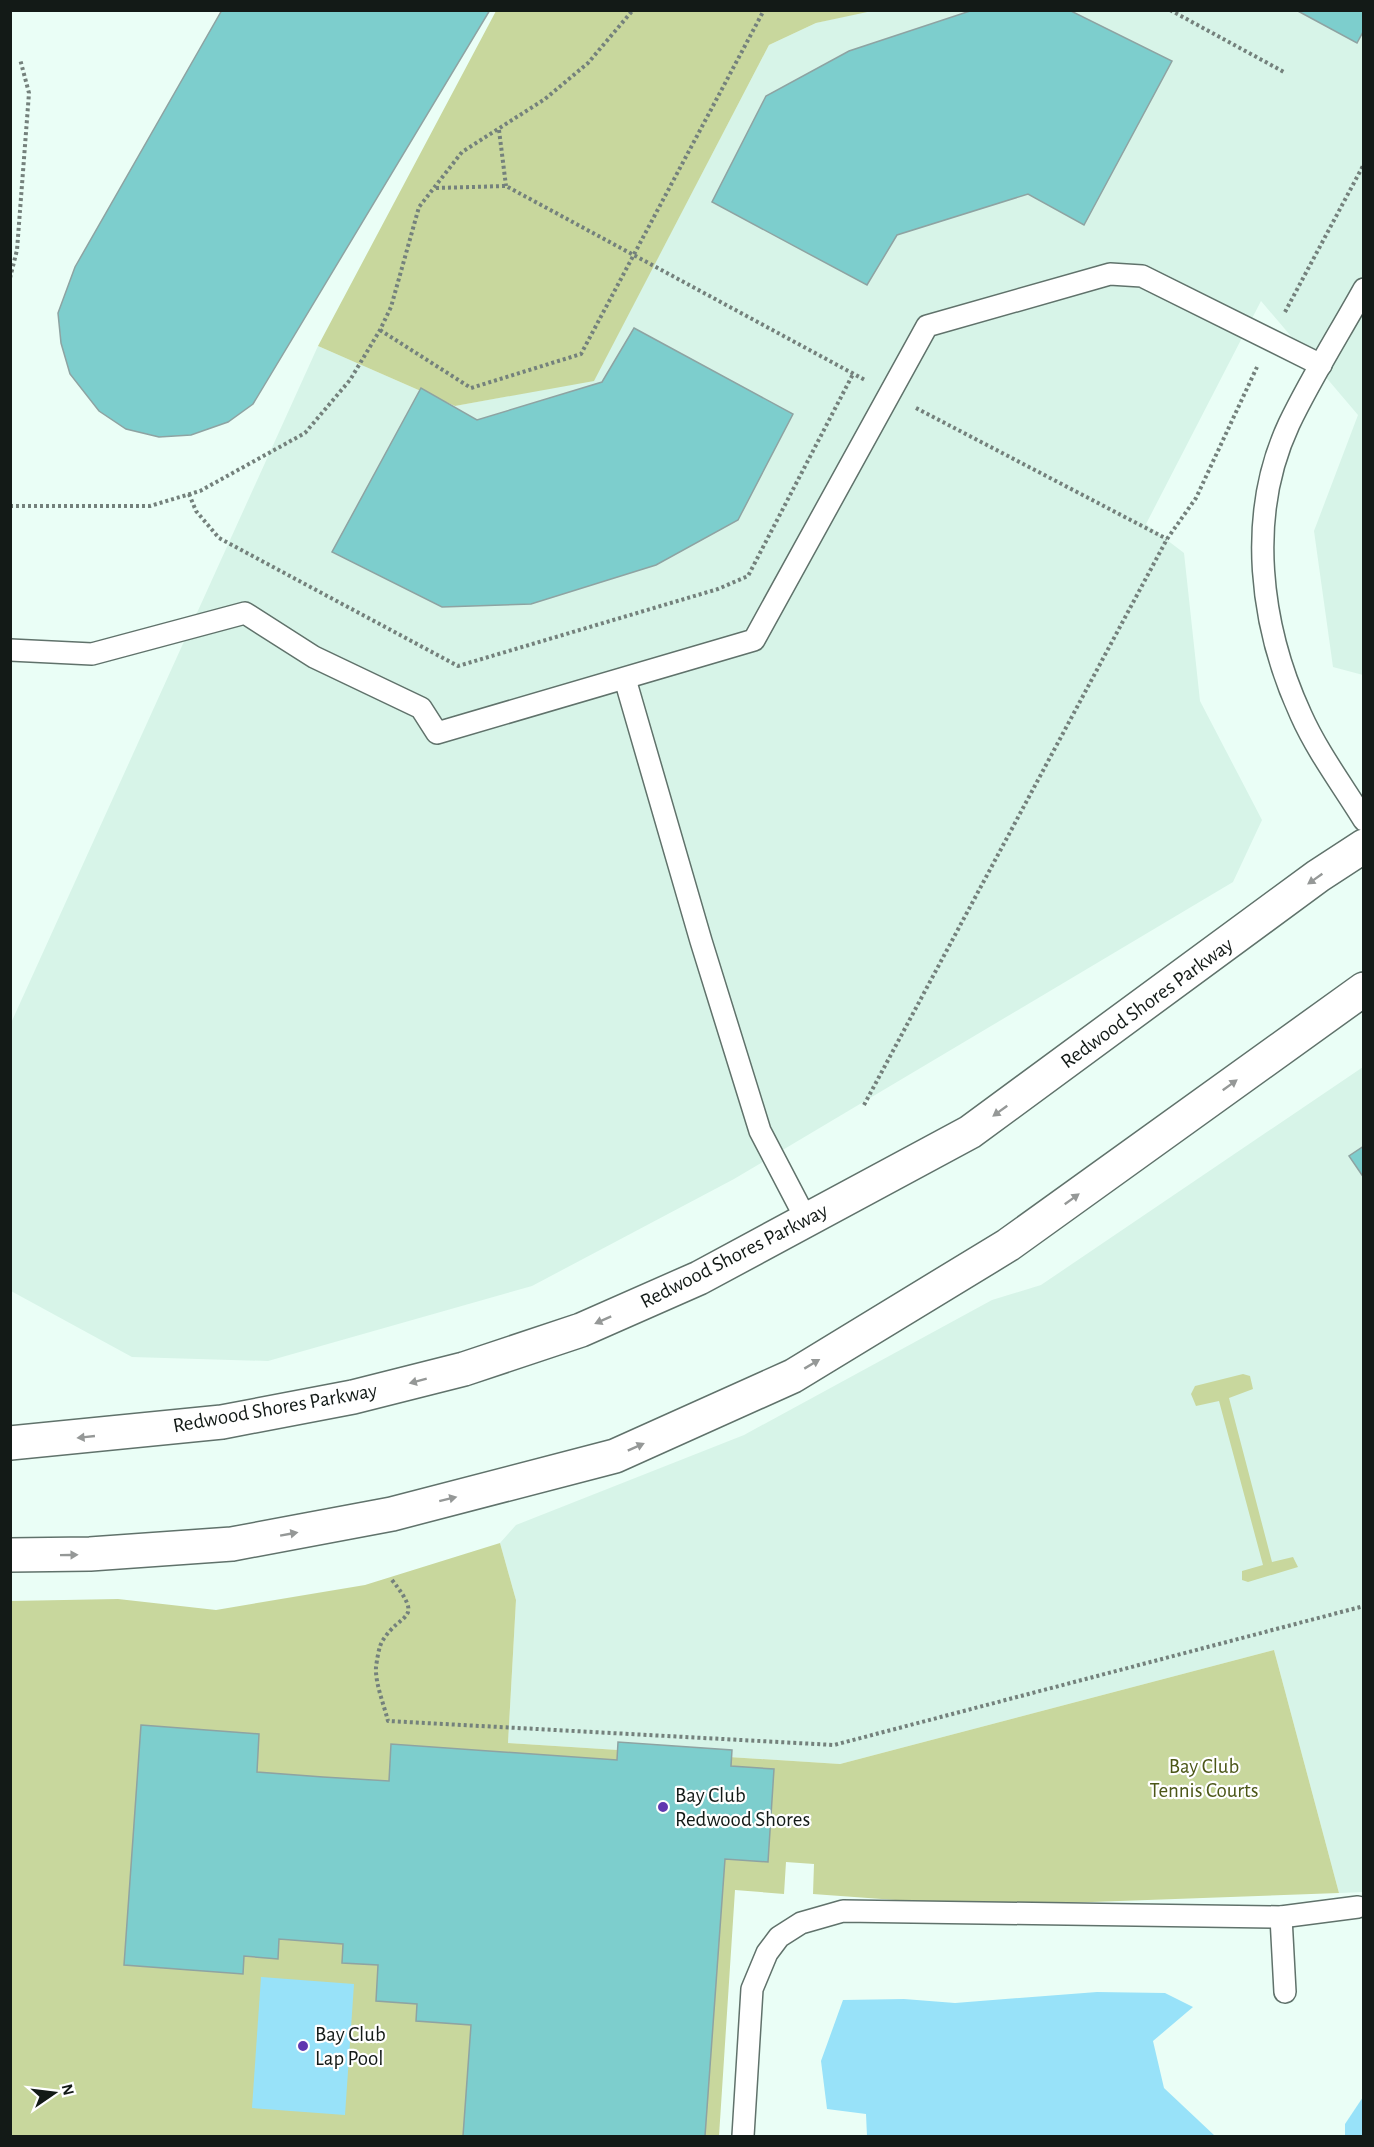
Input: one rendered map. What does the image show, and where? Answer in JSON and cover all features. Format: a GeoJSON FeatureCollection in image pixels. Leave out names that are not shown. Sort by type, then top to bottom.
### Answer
{"type":"FeatureCollection","features":[{"type":"Feature","properties":{"kind":"main road","name":"Redwood Shores Parkway"},"geometry":{"type":"LineString","coordinates":[[10,1443],[222,1422],[353,1397],[464,1369],[582,1330],[699,1278],[970,1132],[1318,876],[1364,846]]}},
{"type":"Feature","properties":{"kind":"main road"},"geometry":{"type":"LineString","coordinates":[[10,1555],[90,1554],[232,1544],[392,1514],[615,1456],[793,1376],[1008,1245],[1364,989]]}},
{"type":"Feature","properties":{"kind":"lane"},"geometry":{"type":"LineString","coordinates":[[10,650],[92,654],[245,614],[314,657],[421,708],[437,733],[754,640],[927,326],[1110,274],[1142,276],[1321,365]]}},
{"type":"Feature","properties":{"kind":"lane"},"geometry":{"type":"LineString","coordinates":[[1364,289],[1357,315],[1321,365],[1288,426],[1270,484],[1263,533],[1265,598],[1278,658],[1301,717],[1364,820]]}},
{"type":"Feature","properties":{"kind":"lane"},"geometry":{"type":"LineString","coordinates":[[625,679],[700,941],[760,1131],[807,1221]]}},
{"type":"Feature","properties":{"kind":"lane"},"geometry":{"type":"LineString","coordinates":[[742,2136],[752,1989],[767,1953],[778,1937],[801,1923],[843,1911],[1281,1917],[1358,1907]]}},
{"type":"Feature","properties":{"kind":"lane"},"geometry":{"type":"LineString","coordinates":[[1281,1917],[1285,1992]]}},
{"type":"Feature","properties":{"kind":"path"},"geometry":{"type":"LineString","coordinates":[[10,506],[150,506],[189,494],[235,473],[305,433],[350,380],[380,330],[391,307],[419,207],[462,152],[546,99],[588,63],[633,10]]}},
{"type":"Feature","properties":{"kind":"path"},"geometry":{"type":"LineString","coordinates":[[380,330],[471,388],[580,354],[764,10]]}},
{"type":"Feature","properties":{"kind":"path"},"geometry":{"type":"LineString","coordinates":[[1170,10],[1284,72]]}},
{"type":"Feature","properties":{"kind":"path"},"geometry":{"type":"LineString","coordinates":[[10,278],[17,250],[29,93],[20,59]]}},
{"type":"Feature","properties":{"kind":"path"},"geometry":{"type":"LineString","coordinates":[[499,130],[506,186]]}},
{"type":"Feature","properties":{"kind":"path"},"geometry":{"type":"LineString","coordinates":[[864,1105],[1167,539],[1196,498],[1270,339],[1364,164]]}},
{"type":"Feature","properties":{"kind":"path"},"geometry":{"type":"LineString","coordinates":[[435,188],[506,186],[890,394],[1167,539]]}},
{"type":"Feature","properties":{"kind":"path"},"geometry":{"type":"LineString","coordinates":[[189,494],[196,511],[219,538],[458,666],[718,589],[748,576],[853,374]]}},
{"type":"Feature","properties":{"kind":"path"},"geometry":{"type":"LineString","coordinates":[[392,1580],[406,1597],[408,1609],[406,1617],[382,1640],[376,1668],[388,1721],[834,1745],[1364,1606]]}},
{"type":"Feature","properties":{"kind":"shaded area"},"geometry":{"type":"Polygon","coordinates":[[[872,10],[1363,11],[1363,675],[1333,667],[1314,531],[1358,415],[1261,301],[1146,524],[1184,553],[1200,701],[1262,820],[1233,882],[734,1179],[532,1286],[268,1361],[132,1357],[11,1291],[11,1023],[318,346],[455,406],[594,380],[769,45],[816,23],[872,10]]]}},
{"type":"Feature","properties":{"kind":"shaded area"},"geometry":{"type":"Polygon","coordinates":[[[1363,1067],[1363,1892],[1339,1893],[1274,1650],[840,1764],[508,1743],[516,1600],[500,1543],[516,1525],[744,1435],[992,1300],[1041,1285],[1363,1067]]]}},
{"type":"Feature","properties":{"kind":"green space"},"geometry":{"type":"Polygon","coordinates":[[[496,11],[872,11],[816,23],[769,45],[594,381],[455,406],[318,346],[496,11]]]}},
{"type":"Feature","properties":{"kind":"green space"},"geometry":{"type":"Polygon","coordinates":[[[1243,1374],[1250,1376],[1253,1389],[1229,1398],[1272,1562],[1293,1557],[1298,1567],[1248,1582],[1242,1580],[1242,1571],[1263,1565],[1219,1401],[1196,1406],[1191,1394],[1195,1386],[1243,1374]]]}},
{"type":"Feature","properties":{"kind":"green space","name":"Bay Club Redwood Shores"},"geometry":{"type":"Polygon","coordinates":[[[500,1543],[516,1600],[508,1743],[840,1764],[1274,1650],[1339,1893],[978,1906],[813,1894],[814,1864],[786,1862],[784,1894],[735,1890],[719,2136],[11,2136],[10,1601],[118,1599],[216,1610],[365,1585],[500,1543]]]}},
{"type":"Feature","properties":{"kind":"water","name":"Bay Club Lap Pool"},"geometry":{"type":"Polygon","coordinates":[[[261,1977],[354,1984],[345,2115],[252,2108],[261,1977]]]}},
{"type":"Feature","properties":{"kind":"water"},"geometry":{"type":"Polygon","coordinates":[[[1097,1992],[1165,1993],[1193,2007],[1153,2041],[1164,2088],[1215,2136],[867,2136],[866,2114],[827,2109],[821,2061],[843,2000],[904,1999],[955,2003],[1097,1992]]]}},
{"type":"Feature","properties":{"kind":"water"},"geometry":{"type":"Polygon","coordinates":[[[1363,2097],[1363,2136],[1345,2136],[1345,2124],[1363,2097]]]}},
{"type":"Feature","properties":{"kind":"building"},"geometry":{"type":"Polygon","coordinates":[[[222,10],[490,10],[253,404],[228,422],[191,435],[159,437],[126,429],[99,411],[70,374],[61,343],[58,313],[75,267],[222,10]]]}},
{"type":"Feature","properties":{"kind":"building"},"geometry":{"type":"Polygon","coordinates":[[[973,10],[1069,10],[1172,61],[1084,225],[1028,194],[897,235],[867,285],[712,202],[766,96],[849,51],[973,10]]]}},
{"type":"Feature","properties":{"kind":"building"},"geometry":{"type":"Polygon","coordinates":[[[1296,10],[1364,10],[1364,30],[1357,43],[1296,10]]]}},
{"type":"Feature","properties":{"kind":"building"},"geometry":{"type":"Polygon","coordinates":[[[634,328],[793,414],[738,520],[656,565],[531,604],[442,607],[332,552],[421,388],[477,420],[602,382],[634,328]]]}},
{"type":"Feature","properties":{"kind":"building"},"geometry":{"type":"Polygon","coordinates":[[[1364,1146],[1364,1178],[1349,1156],[1364,1146]]]}},
{"type":"Feature","properties":{"kind":"building","name":"Bay Club Redwood Shores"},"geometry":{"type":"Polygon","coordinates":[[[141,1725],[259,1734],[257,1772],[323,1777],[389,1781],[391,1744],[617,1760],[618,1742],[732,1750],[731,1766],[774,1769],[768,1862],[725,1859],[705,2136],[463,2136],[471,2025],[416,2021],[417,2004],[376,2001],[378,1965],[342,1963],[343,1944],[279,1939],[278,1959],[244,1956],[243,1974],[124,1965],[141,1725]]]}},
{"type":"Feature","properties":{"kind":"place","name":"Bay Club Redwood Shores"},"geometry":{"type":"Point","coordinates":[663,1807]}},
{"type":"Feature","properties":{"kind":"place","name":"Bay Club Lap Pool"},"geometry":{"type":"Point","coordinates":[303,2046]}},
{"type":"Feature","properties":{"kind":"park label","name":"Bay Club Tennis Courts"},"geometry":{"type":"Point","coordinates":[1204,1778]}}]}
